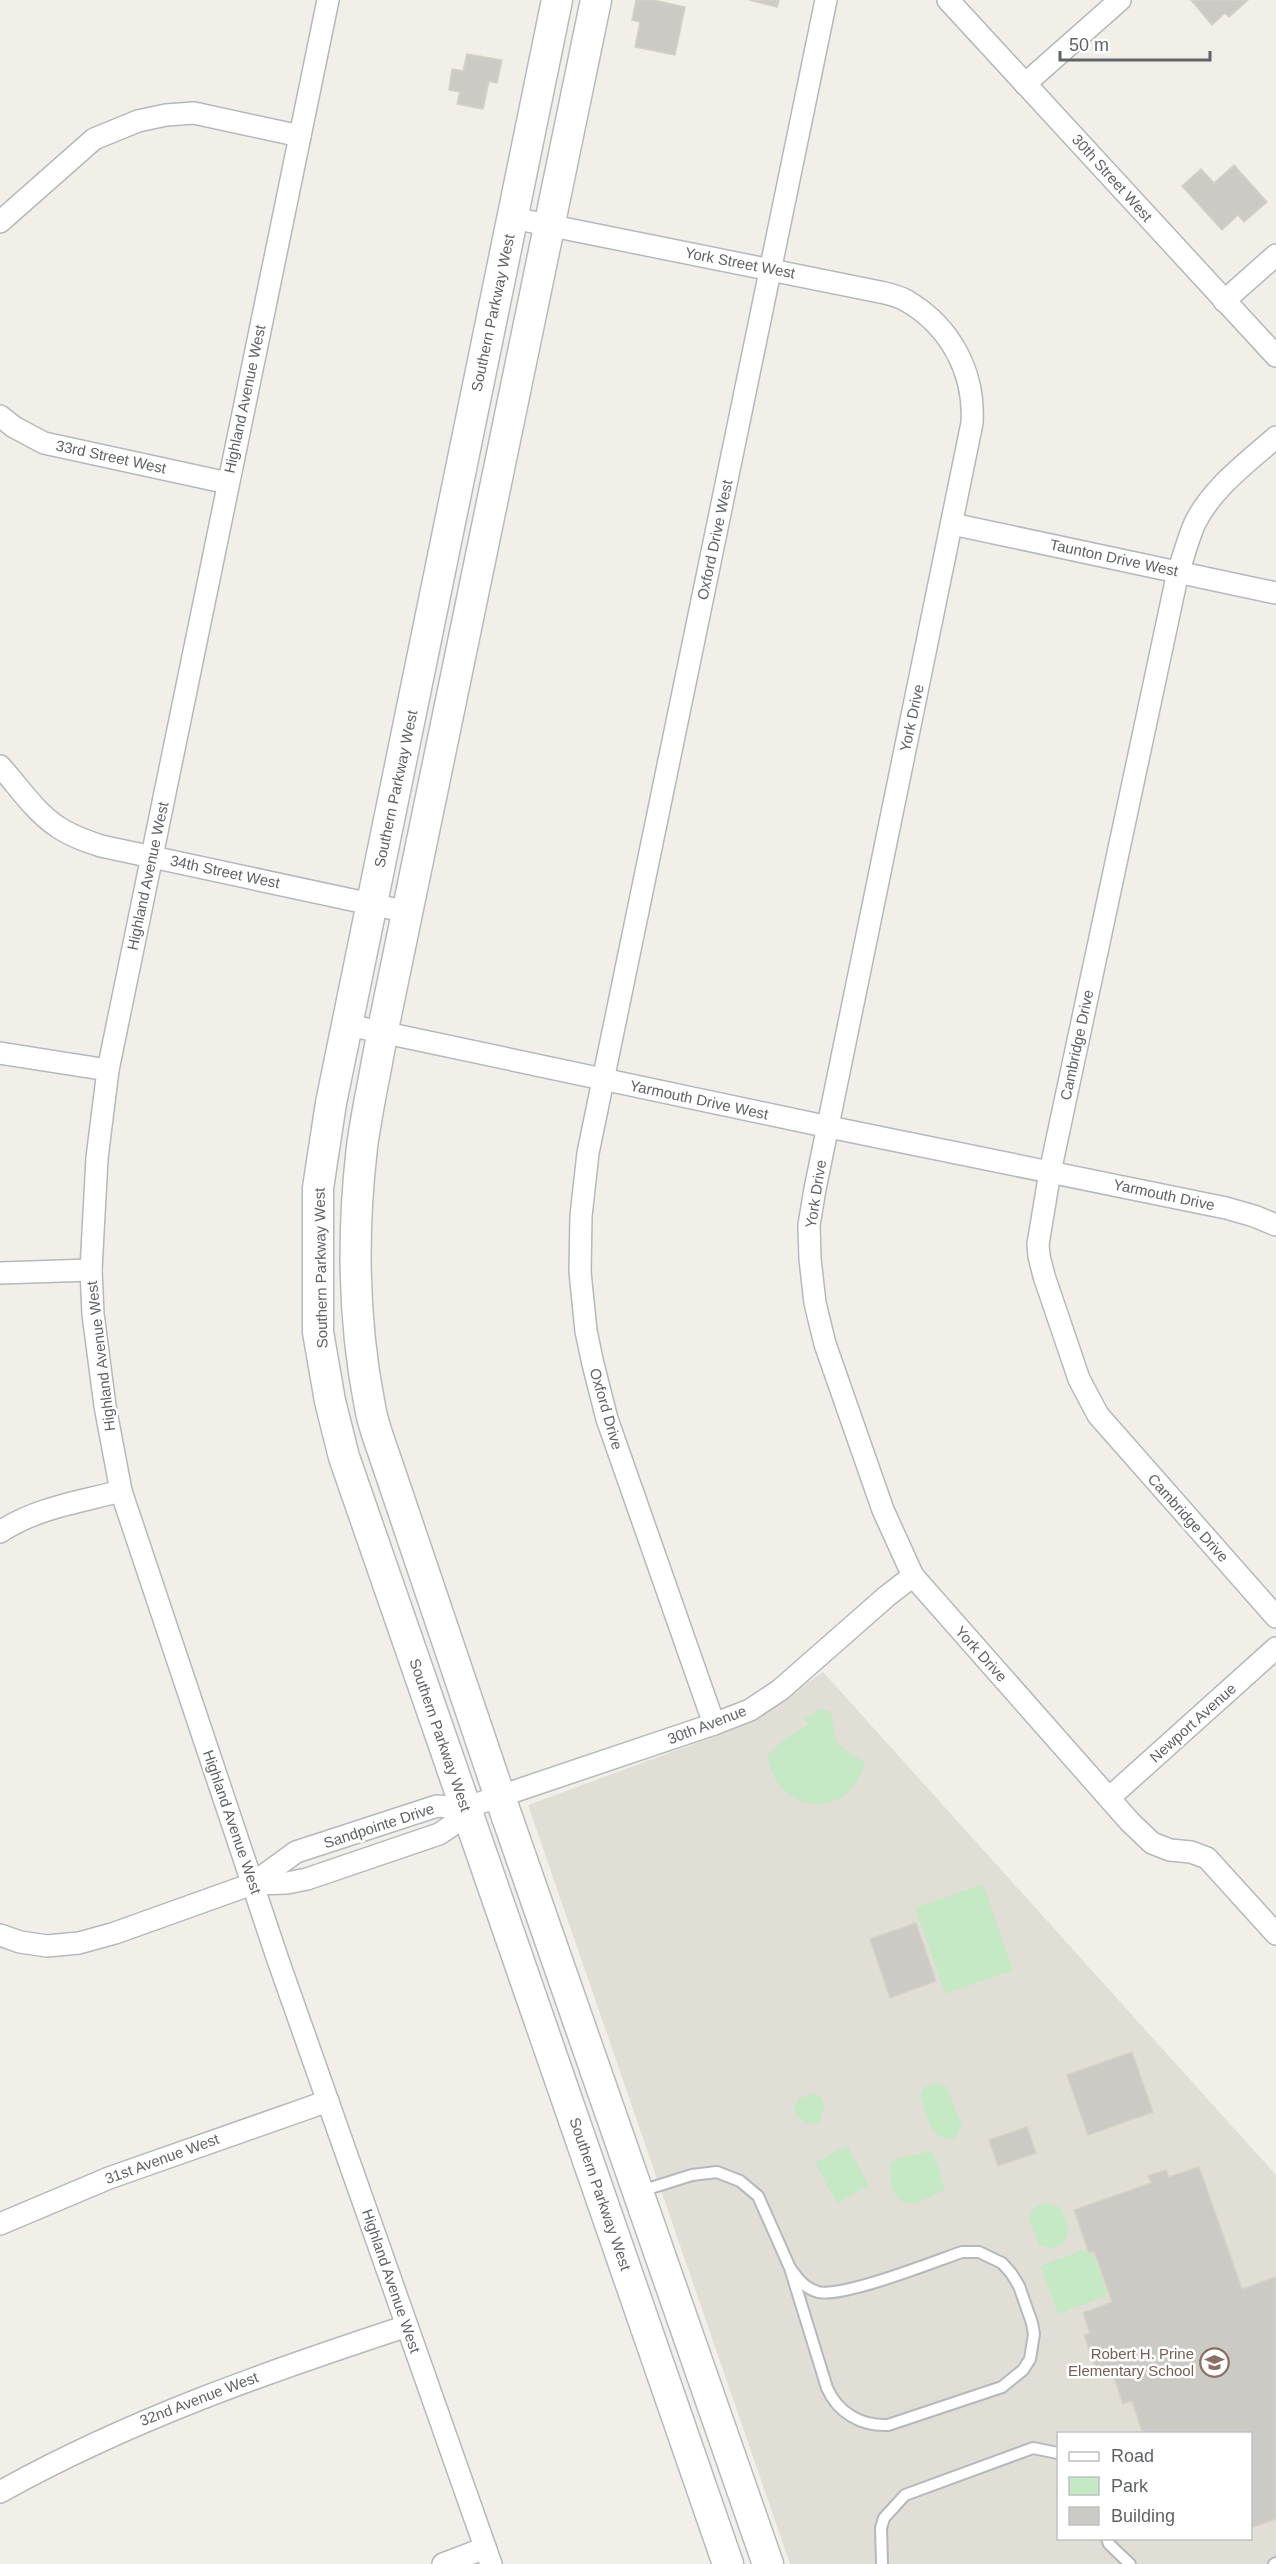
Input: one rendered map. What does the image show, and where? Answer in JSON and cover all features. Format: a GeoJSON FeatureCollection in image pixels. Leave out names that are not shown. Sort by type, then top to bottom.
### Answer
{"type":"FeatureCollection","features":[{"type":"Feature","properties":{"kind":"street","name":"Highland Avenue West"},"geometry":{"type":"LineString","coordinates":[[328,0],[108,1070],[96,1170],[91,1270],[93,1314],[105,1406],[121,1491],[252,1884],[488,2556]]}},
{"type":"Feature","properties":{"kind":"street","name":"Southern Parkway West"},"geometry":{"type":"LineString","coordinates":[[557,0],[331,1103],[318,1188],[318,1332],[344,1457],[728,2564]]}},
{"type":"Feature","properties":{"kind":"street"},"geometry":{"type":"LineString","coordinates":[[596,0],[382,1034],[363,1145],[355,1262],[361,1351],[370,1409],[500,1797],[768,2564]]}},
{"type":"Feature","properties":{"kind":"street","name":"Oxford Drive West"},"geometry":{"type":"LineString","coordinates":[[604,1080],[826,0]]}},
{"type":"Feature","properties":{"kind":"street","name":"30th Street West"},"geometry":{"type":"LineString","coordinates":[[948,0],[1276,356]]}},
{"type":"Feature","properties":{"kind":"street"},"geometry":{"type":"LineString","coordinates":[[1025,84],[1120,0]]}},
{"type":"Feature","properties":{"kind":"street"},"geometry":{"type":"LineString","coordinates":[[0,222],[94,139],[138,121],[166,115],[194,113],[300,136]]}},
{"type":"Feature","properties":{"kind":"street","name":"York Street West"},"geometry":{"type":"LineString","coordinates":[[513,218],[770,269],[905,299],[928,316],[951,341]]}},
{"type":"Feature","properties":{"kind":"street"},"geometry":{"type":"LineString","coordinates":[[1224,301],[1276,255]]}},
{"type":"Feature","properties":{"kind":"street","name":"York Drive"},"geometry":{"type":"LineString","coordinates":[[951,341],[968,377],[973,409],[952,524],[810,1225],[810,1259],[815,1303],[825,1344],[883,1510],[913,1576],[1109,1798],[1152,1843],[1170,1850],[1191,1852],[1208,1858],[1273,1930]]}},
{"type":"Feature","properties":{"kind":"street","name":"33rd Street West"},"geometry":{"type":"LineString","coordinates":[[0,416],[14,427],[44,443],[228,483]]}},
{"type":"Feature","properties":{"kind":"street","name":"Cambridge Drive"},"geometry":{"type":"LineString","coordinates":[[1276,437],[1206,504],[1195,523],[1178,572],[1050,1172],[1038,1244],[1047,1286],[1086,1396],[1115,1436],[1276,1617]]}},
{"type":"Feature","properties":{"kind":"street","name":"Taunton Drive West"},"geometry":{"type":"LineString","coordinates":[[952,524],[1276,593]]}},
{"type":"Feature","properties":{"kind":"street","name":"34th Street West"},"geometry":{"type":"LineString","coordinates":[[0,766],[43,815],[58,828],[101,846],[408,912]]}},
{"type":"Feature","properties":{"kind":"street","name":"Yarmouth Drive West"},"geometry":{"type":"LineString","coordinates":[[348,1025],[382,1034],[1050,1172]]}},
{"type":"Feature","properties":{"kind":"street"},"geometry":{"type":"LineString","coordinates":[[0,1053],[108,1070]]}},
{"type":"Feature","properties":{"kind":"street","name":"Oxford Drive"},"geometry":{"type":"LineString","coordinates":[[604,1080],[588,1153],[581,1216],[580,1272],[586,1331],[607,1419],[714,1724]]}},
{"type":"Feature","properties":{"kind":"street","name":"Yarmouth Drive"},"geometry":{"type":"LineString","coordinates":[[1050,1172],[1226,1208],[1276,1225]]}},
{"type":"Feature","properties":{"kind":"street"},"geometry":{"type":"LineString","coordinates":[[0,1273],[91,1270]]}},
{"type":"Feature","properties":{"kind":"street"},"geometry":{"type":"LineString","coordinates":[[0,1532],[22,1518],[36,1513],[121,1491]]}},
{"type":"Feature","properties":{"kind":"street","name":"30th Avenue"},"geometry":{"type":"LineString","coordinates":[[465,1808],[750,1710],[780,1690],[886,1596],[913,1576]]}},
{"type":"Feature","properties":{"kind":"street","name":"Newport Avenue"},"geometry":{"type":"LineString","coordinates":[[1109,1798],[1276,1648]]}},
{"type":"Feature","properties":{"kind":"street","name":"Sandpointe Drive"},"geometry":{"type":"LineString","coordinates":[[0,1935],[20,1942],[47,1946],[79,1943],[114,1933],[252,1884],[296,1852],[437,1806],[465,1808]]}},
{"type":"Feature","properties":{"kind":"street","name":"Sandpointe Drive"},"geometry":{"type":"LineString","coordinates":[[252,1884],[287,1883],[307,1879],[439,1834],[451,1826],[465,1808]]}},
{"type":"Feature","properties":{"kind":"street","name":"31st Avenue West"},"geometry":{"type":"LineString","coordinates":[[0,2224],[109,2178],[328,2101]]}},
{"type":"Feature","properties":{"kind":"street","name":"32nd Avenue West"},"geometry":{"type":"LineString","coordinates":[[0,2492],[57,2460],[125,2428],[313,2357],[407,2326]]}},
{"type":"Feature","properties":{"kind":"street"},"geometry":{"type":"LineString","coordinates":[[443,2564],[488,2556]]}},
{"type":"Feature","properties":{"kind":"lane"},"geometry":{"type":"LineString","coordinates":[[638,2192],[704,2172],[717,2172],[740,2181],[758,2196],[765,2206],[790,2268],[832,2399],[841,2409],[862,2421],[875,2425],[888,2425],[1002,2387],[1023,2370],[1030,2359],[1034,2334],[1019,2286],[1002,2263],[979,2252],[962,2252],[839,2293],[817,2292],[806,2286],[790,2268]]}},
{"type":"Feature","properties":{"kind":"lane"},"geometry":{"type":"LineString","coordinates":[[883,2562],[879,2538],[884,2518],[905,2495],[1033,2448],[1057,2453]]}},
{"type":"Feature","properties":{"kind":"lane"},"geometry":{"type":"LineString","coordinates":[[1108,2541],[1116,2564]]}},
{"type":"Feature","properties":{"kind":"lane"},"geometry":{"type":"LineString","coordinates":[[1108,2541],[1130,2564]]}},
{"type":"Feature","properties":{"kind":"shaded area"},"geometry":{"type":"Polygon","coordinates":[[[823,1672],[1276,2175],[1276,2564],[790,2564],[528,1805],[745,1725],[823,1672]]]}},
{"type":"Feature","properties":{"kind":"green space"},"geometry":{"type":"Polygon","coordinates":[[[821,1709],[831,1712],[838,1742],[865,1764],[856,1782],[844,1795],[830,1802],[814,1804],[799,1801],[785,1791],[774,1776],[767,1756],[786,1738],[809,1724],[804,1718],[821,1709]]]}},
{"type":"Feature","properties":{"kind":"green space"},"geometry":{"type":"Polygon","coordinates":[[[983,1884],[1013,1970],[945,1994],[915,1908],[983,1884]]]}},
{"type":"Feature","properties":{"kind":"green space"},"geometry":{"type":"Polygon","coordinates":[[[937,2083],[946,2086],[962,2126],[955,2138],[940,2136],[935,2132],[920,2096],[925,2087],[937,2083]]]}},
{"type":"Feature","properties":{"kind":"green space"},"geometry":{"type":"Polygon","coordinates":[[[812,2093],[820,2096],[825,2105],[819,2124],[804,2123],[793,2111],[798,2099],[812,2093]]]}},
{"type":"Feature","properties":{"kind":"green space"},"geometry":{"type":"Polygon","coordinates":[[[847,2145],[869,2186],[837,2203],[815,2163],[847,2145]]]}},
{"type":"Feature","properties":{"kind":"green space"},"geometry":{"type":"Polygon","coordinates":[[[933,2151],[945,2188],[914,2204],[900,2201],[891,2184],[890,2163],[898,2158],[933,2151]]]}},
{"type":"Feature","properties":{"kind":"green space"},"geometry":{"type":"Polygon","coordinates":[[[1045,2203],[1061,2207],[1069,2231],[1065,2242],[1052,2249],[1039,2245],[1029,2218],[1034,2207],[1045,2203]]]}},
{"type":"Feature","properties":{"kind":"green space"},"geometry":{"type":"Polygon","coordinates":[[[1086,2249],[1088,2254],[1093,2253],[1108,2295],[1058,2314],[1040,2266],[1086,2249]]]}},
{"type":"Feature","properties":{"kind":"building"},"geometry":{"type":"Polygon","coordinates":[[[636,0],[653,0],[685,7],[675,55],[635,47],[640,22],[632,20],[636,0]]]}},
{"type":"Feature","properties":{"kind":"building"},"geometry":{"type":"Polygon","coordinates":[[[749,0],[779,0],[777,7],[749,0]]]}},
{"type":"Feature","properties":{"kind":"building"},"geometry":{"type":"Polygon","coordinates":[[[1191,0],[1248,0],[1229,17],[1225,13],[1212,25],[1191,0]]]}},
{"type":"Feature","properties":{"kind":"building"},"geometry":{"type":"Polygon","coordinates":[[[467,54],[502,60],[497,83],[489,81],[483,109],[457,104],[460,92],[449,90],[452,69],[463,71],[467,54]]]}},
{"type":"Feature","properties":{"kind":"building"},"geometry":{"type":"Polygon","coordinates":[[[1234,165],[1267,202],[1244,222],[1238,215],[1222,230],[1182,186],[1201,169],[1214,183],[1234,165]]]}},
{"type":"Feature","properties":{"kind":"building"},"geometry":{"type":"Polygon","coordinates":[[[916,1923],[936,1981],[890,1998],[870,1939],[916,1923]]]}},
{"type":"Feature","properties":{"kind":"building"},"geometry":{"type":"Polygon","coordinates":[[[1132,2052],[1153,2112],[1088,2135],[1067,2075],[1132,2052]]]}},
{"type":"Feature","properties":{"kind":"building"},"geometry":{"type":"Polygon","coordinates":[[[1027,2127],[1036,2153],[998,2166],[989,2140],[1027,2127]]]}},
{"type":"Feature","properties":{"kind":"building"},"geometry":{"type":"Polygon","coordinates":[[[1199,2167],[1242,2289],[1276,2277],[1276,2519],[1252,2527],[1252,2432],[1142,2432],[1132,2401],[1123,2404],[1113,2374],[1099,2378],[1084,2335],[1090,2333],[1083,2313],[1112,2302],[1094,2251],[1089,2253],[1074,2210],[1151,2183],[1148,2176],[1166,2170],[1169,2177],[1199,2167]]]}},
{"type":"Feature","properties":{"kind":"place","name":"Robert H. Prine Elementary School"},"geometry":{"type":"Point","coordinates":[1215,2363]}}]}
